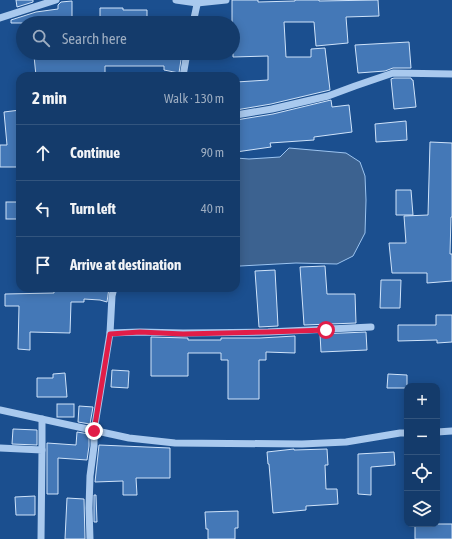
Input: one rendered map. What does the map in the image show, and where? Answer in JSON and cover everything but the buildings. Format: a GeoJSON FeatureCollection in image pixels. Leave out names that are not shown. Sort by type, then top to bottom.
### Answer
{"type":"FeatureCollection","features":[{"type":"Feature","properties":{"kind":"street"},"geometry":{"type":"LineString","coordinates":[[0,18],[56,0]]}},
{"type":"Feature","properties":{"kind":"street"},"geometry":{"type":"LineString","coordinates":[[176,0],[226,0]]}},
{"type":"Feature","properties":{"kind":"street"},"geometry":{"type":"LineString","coordinates":[[194,16],[197,1]]}},
{"type":"Feature","properties":{"kind":"street"},"geometry":{"type":"LineString","coordinates":[[184,72],[186,60]]}},
{"type":"Feature","properties":{"kind":"street"},"geometry":{"type":"LineString","coordinates":[[240,114],[272,109],[328,96],[393,73],[452,74]]}},
{"type":"Feature","properties":{"kind":"street"},"geometry":{"type":"LineString","coordinates":[[90,539],[90,476],[94,446],[94,431],[110,334],[113,292]]}},
{"type":"Feature","properties":{"kind":"street"},"geometry":{"type":"LineString","coordinates":[[110,334],[140,332],[183,334],[268,332],[371,327]]}},
{"type":"Feature","properties":{"kind":"street"},"geometry":{"type":"LineString","coordinates":[[0,410],[129,438],[176,443],[302,444],[346,442],[404,433]]}},
{"type":"Feature","properties":{"kind":"street"},"geometry":{"type":"LineString","coordinates":[[42,419],[42,539]]}},
{"type":"Feature","properties":{"kind":"street"},"geometry":{"type":"LineString","coordinates":[[440,432],[452,431]]}},
{"type":"Feature","properties":{"kind":"street"},"geometry":{"type":"LineString","coordinates":[[0,448],[42,450]]}},
{"type":"Feature","properties":{"kind":"water"},"geometry":{"type":"Polygon","coordinates":[[[289,148],[346,153],[360,162],[365,176],[365,233],[353,256],[337,264],[296,263],[240,266],[240,158],[280,157],[289,148]]]}},
{"type":"Feature","properties":{"kind":"route"},"geometry":{"type":"LineString","coordinates":[[94,431],[110,334],[140,332],[183,334],[326,330]]}}]}
